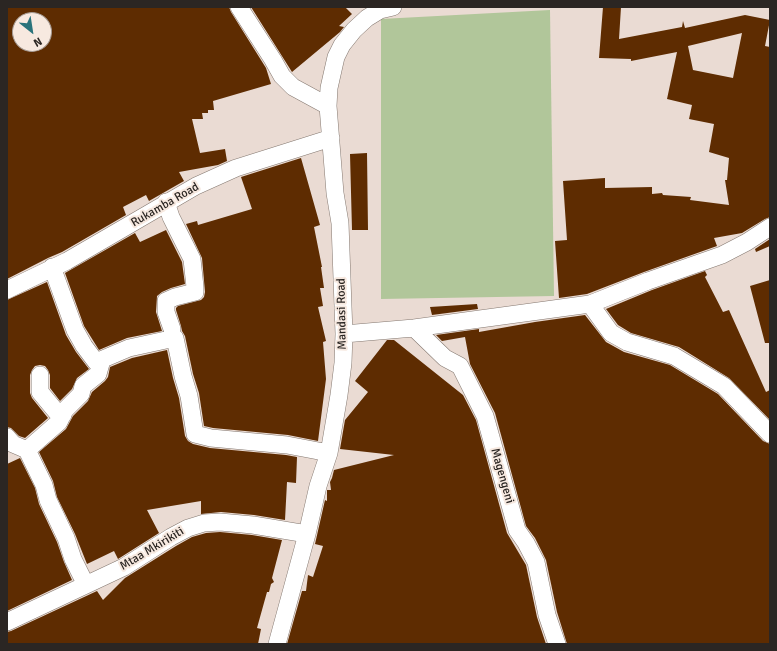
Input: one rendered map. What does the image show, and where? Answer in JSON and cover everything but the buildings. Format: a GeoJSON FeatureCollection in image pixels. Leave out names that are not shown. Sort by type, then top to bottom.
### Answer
{"type":"FeatureCollection","features":[{"type":"Feature","properties":{"kind":"street"},"geometry":{"type":"LineString","coordinates":[[239,7],[282,76],[293,87],[328,106]]}},
{"type":"Feature","properties":{"kind":"street","name":"Mandasi Road"},"geometry":{"type":"LineString","coordinates":[[277,644],[307,534],[318,486],[329,453],[343,363],[344,334],[340,223],[335,193],[328,106],[329,88],[336,57],[342,45],[354,30],[367,18],[380,10],[393,7]]}},
{"type":"Feature","properties":{"kind":"street","name":"Rukamba Road"},"geometry":{"type":"LineString","coordinates":[[7,290],[67,261],[166,202],[196,186],[236,168],[331,138]]}},
{"type":"Feature","properties":{"kind":"street"},"geometry":{"type":"LineString","coordinates":[[166,202],[171,216],[192,259],[195,287],[195,292],[166,301],[166,312],[172,330]]}},
{"type":"Feature","properties":{"kind":"street"},"geometry":{"type":"LineString","coordinates":[[344,334],[414,328],[590,304],[648,281],[722,255],[747,242],[770,227]]}},
{"type":"Feature","properties":{"kind":"street"},"geometry":{"type":"LineString","coordinates":[[52,267],[75,330],[84,346],[96,362],[130,348],[176,338],[183,376],[189,396],[195,434],[211,438],[287,445],[329,453]]}},
{"type":"Feature","properties":{"kind":"street"},"geometry":{"type":"LineString","coordinates":[[590,304],[611,333],[627,342],[674,356],[724,386],[770,434]]}},
{"type":"Feature","properties":{"kind":"street","name":"Magengeni"},"geometry":{"type":"LineString","coordinates":[[414,328],[445,358],[460,366],[485,416],[517,530],[536,562],[547,615],[557,644]]}},
{"type":"Feature","properties":{"kind":"street"},"geometry":{"type":"LineString","coordinates":[[27,450],[58,422],[65,410],[81,394],[83,386],[98,374],[102,360]]}},
{"type":"Feature","properties":{"kind":"street"},"geometry":{"type":"LineString","coordinates":[[40,375],[40,392],[59,415],[63,415]]}},
{"type":"Feature","properties":{"kind":"street"},"geometry":{"type":"LineString","coordinates":[[7,437],[13,444],[27,450],[44,485],[48,500],[58,517],[73,559],[86,585]]}},
{"type":"Feature","properties":{"kind":"street","name":"Mtaa Mkirikiti"},"geometry":{"type":"LineString","coordinates":[[7,622],[124,567],[171,537],[188,528],[204,523],[220,522],[253,525],[307,534]]}},
{"type":"Feature","properties":{"kind":"green space"},"geometry":{"type":"Polygon","coordinates":[[[550,10],[554,296],[381,299],[381,19],[550,10]]]}}]}
